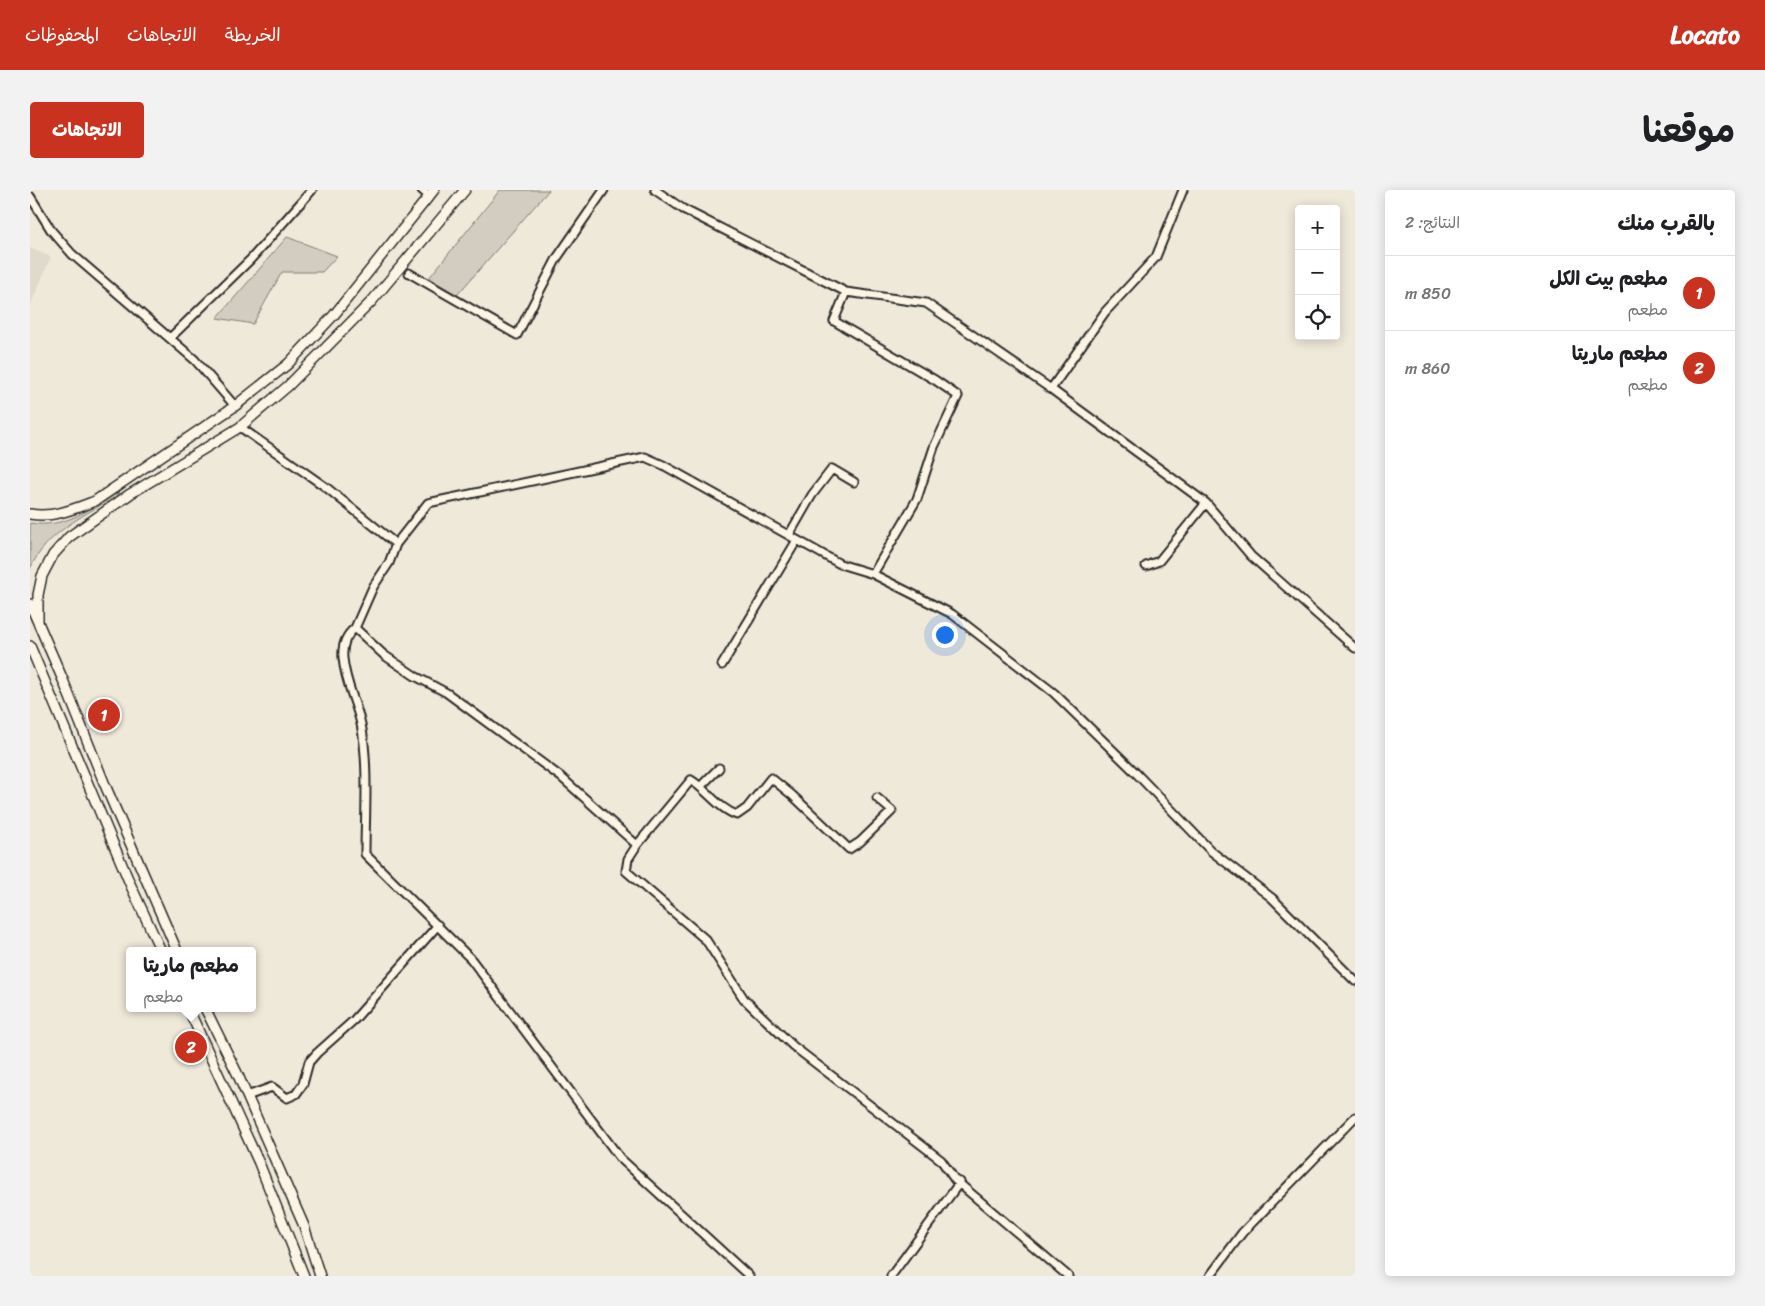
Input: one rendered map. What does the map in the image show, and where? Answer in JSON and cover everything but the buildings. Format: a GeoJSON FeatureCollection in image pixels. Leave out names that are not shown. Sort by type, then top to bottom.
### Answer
{"type":"FeatureCollection","features":[{"type":"Feature","properties":{"kind":"main road"},"geometry":{"type":"LineString","coordinates":[[38,622],[42,576],[53,555],[69,536],[130,494],[240,427],[288,386],[372,301],[465,190]]}},
{"type":"Feature","properties":{"kind":"main road"},"geometry":{"type":"LineString","coordinates":[[30,514],[50,515],[71,511],[96,501],[234,406],[288,364],[334,315],[429,192]]}},
{"type":"Feature","properties":{"kind":"main road"},"geometry":{"type":"LineString","coordinates":[[122,484],[130,494]]}},
{"type":"Feature","properties":{"kind":"main road"},"geometry":{"type":"LineString","coordinates":[[30,604],[105,785],[175,947]]}},
{"type":"Feature","properties":{"kind":"main road"},"geometry":{"type":"LineString","coordinates":[[30,646],[159,947]]}},
{"type":"Feature","properties":{"kind":"main road"},"geometry":{"type":"LineString","coordinates":[[90,789],[105,785]]}},
{"type":"Feature","properties":{"kind":"main road"},"geometry":{"type":"LineString","coordinates":[[190,1012],[256,1155],[304,1276]]}},
{"type":"Feature","properties":{"kind":"main road"},"geometry":{"type":"LineString","coordinates":[[207,1012],[237,1073],[292,1199],[320,1276]]}},
{"type":"Feature","properties":{"kind":"main road"},"geometry":{"type":"LineString","coordinates":[[221,1080],[237,1073]]}},
{"type":"Feature","properties":{"kind":"main road"},"geometry":{"type":"LineString","coordinates":[[275,1205],[292,1199]]}},
{"type":"Feature","properties":{"kind":"street"},"geometry":{"type":"LineString","coordinates":[[170,338],[251,259],[312,190]]}},
{"type":"Feature","properties":{"kind":"street"},"geometry":{"type":"LineString","coordinates":[[409,272],[517,335],[557,258],[604,190]]}},
{"type":"Feature","properties":{"kind":"street"},"geometry":{"type":"LineString","coordinates":[[655,190],[683,210],[846,292],[926,303],[1051,389],[1206,503],[1251,556],[1355,648]]}},
{"type":"Feature","properties":{"kind":"street"},"geometry":{"type":"LineString","coordinates":[[1051,389],[1105,312],[1156,257],[1183,190]]}},
{"type":"Feature","properties":{"kind":"street"},"geometry":{"type":"LineString","coordinates":[[30,196],[51,230],[72,254],[194,360],[234,406]]}},
{"type":"Feature","properties":{"kind":"street"},"geometry":{"type":"LineString","coordinates":[[846,292],[834,321],[935,380],[958,396],[934,447],[917,500],[873,574]]}},
{"type":"Feature","properties":{"kind":"street"},"geometry":{"type":"LineString","coordinates":[[240,427],[327,488],[396,544]]}},
{"type":"Feature","properties":{"kind":"street"},"geometry":{"type":"LineString","coordinates":[[749,1276],[620,1158],[471,959],[365,854],[366,789],[361,725],[347,682],[342,656],[347,635],[355,628],[373,587],[389,563],[396,544],[428,503],[645,457],[663,465],[840,564],[873,574],[952,614],[1054,693],[1211,851],[1272,898],[1355,981]]}},
{"type":"Feature","properties":{"kind":"street"},"geometry":{"type":"LineString","coordinates":[[789,535],[812,495],[832,469],[854,482]]}},
{"type":"Feature","properties":{"kind":"street"},"geometry":{"type":"LineString","coordinates":[[1146,566],[1159,562],[1206,503]]}},
{"type":"Feature","properties":{"kind":"street"},"geometry":{"type":"LineString","coordinates":[[722,665],[797,540]]}},
{"type":"Feature","properties":{"kind":"street"},"geometry":{"type":"LineString","coordinates":[[355,628],[384,655],[415,676],[447,693],[562,778],[636,845]]}},
{"type":"Feature","properties":{"kind":"street"},"geometry":{"type":"LineString","coordinates":[[701,786],[719,768]]}},
{"type":"Feature","properties":{"kind":"street"},"geometry":{"type":"LineString","coordinates":[[877,798],[892,811],[860,842],[850,849],[771,778],[748,808],[737,814],[727,812],[701,786],[691,780],[636,845],[628,859],[626,871],[706,940],[744,999],[793,1046],[941,1160],[955,1180],[960,1182],[1068,1276]]}},
{"type":"Feature","properties":{"kind":"street"},"geometry":{"type":"LineString","coordinates":[[247,1096],[272,1086],[288,1098],[296,1094],[303,1084],[309,1062],[354,1020],[438,926]]}},
{"type":"Feature","properties":{"kind":"street"},"geometry":{"type":"LineString","coordinates":[[1210,1276],[1234,1242],[1254,1220],[1355,1117]]}},
{"type":"Feature","properties":{"kind":"street"},"geometry":{"type":"LineString","coordinates":[[891,1276],[960,1182]]}},
{"type":"Feature","properties":{"kind":"shaded area"},"geometry":{"type":"Polygon","coordinates":[[[500,190],[549,190],[457,295],[429,278],[500,190]]]}},
{"type":"Feature","properties":{"kind":"shaded area"},"geometry":{"type":"Polygon","coordinates":[[[287,237],[337,256],[322,272],[282,272],[253,324],[217,318],[287,237]]]}},
{"type":"Feature","properties":{"kind":"shaded area"},"geometry":{"type":"Polygon","coordinates":[[[30,248],[51,257],[30,307],[30,248]]]}},
{"type":"Feature","properties":{"kind":"shaded area"},"geometry":{"type":"Polygon","coordinates":[[[119,492],[120,494],[57,534],[46,544],[30,569],[30,523],[43,524],[66,520],[87,511],[119,492]]]}},
{"type":"Feature","properties":{"kind":"place","name":"مطعم بيت الكل"},"geometry":{"type":"Point","coordinates":[104,715]}},
{"type":"Feature","properties":{"kind":"place","name":"مطعم ماريتا"},"geometry":{"type":"Point","coordinates":[191,1047]}}]}
